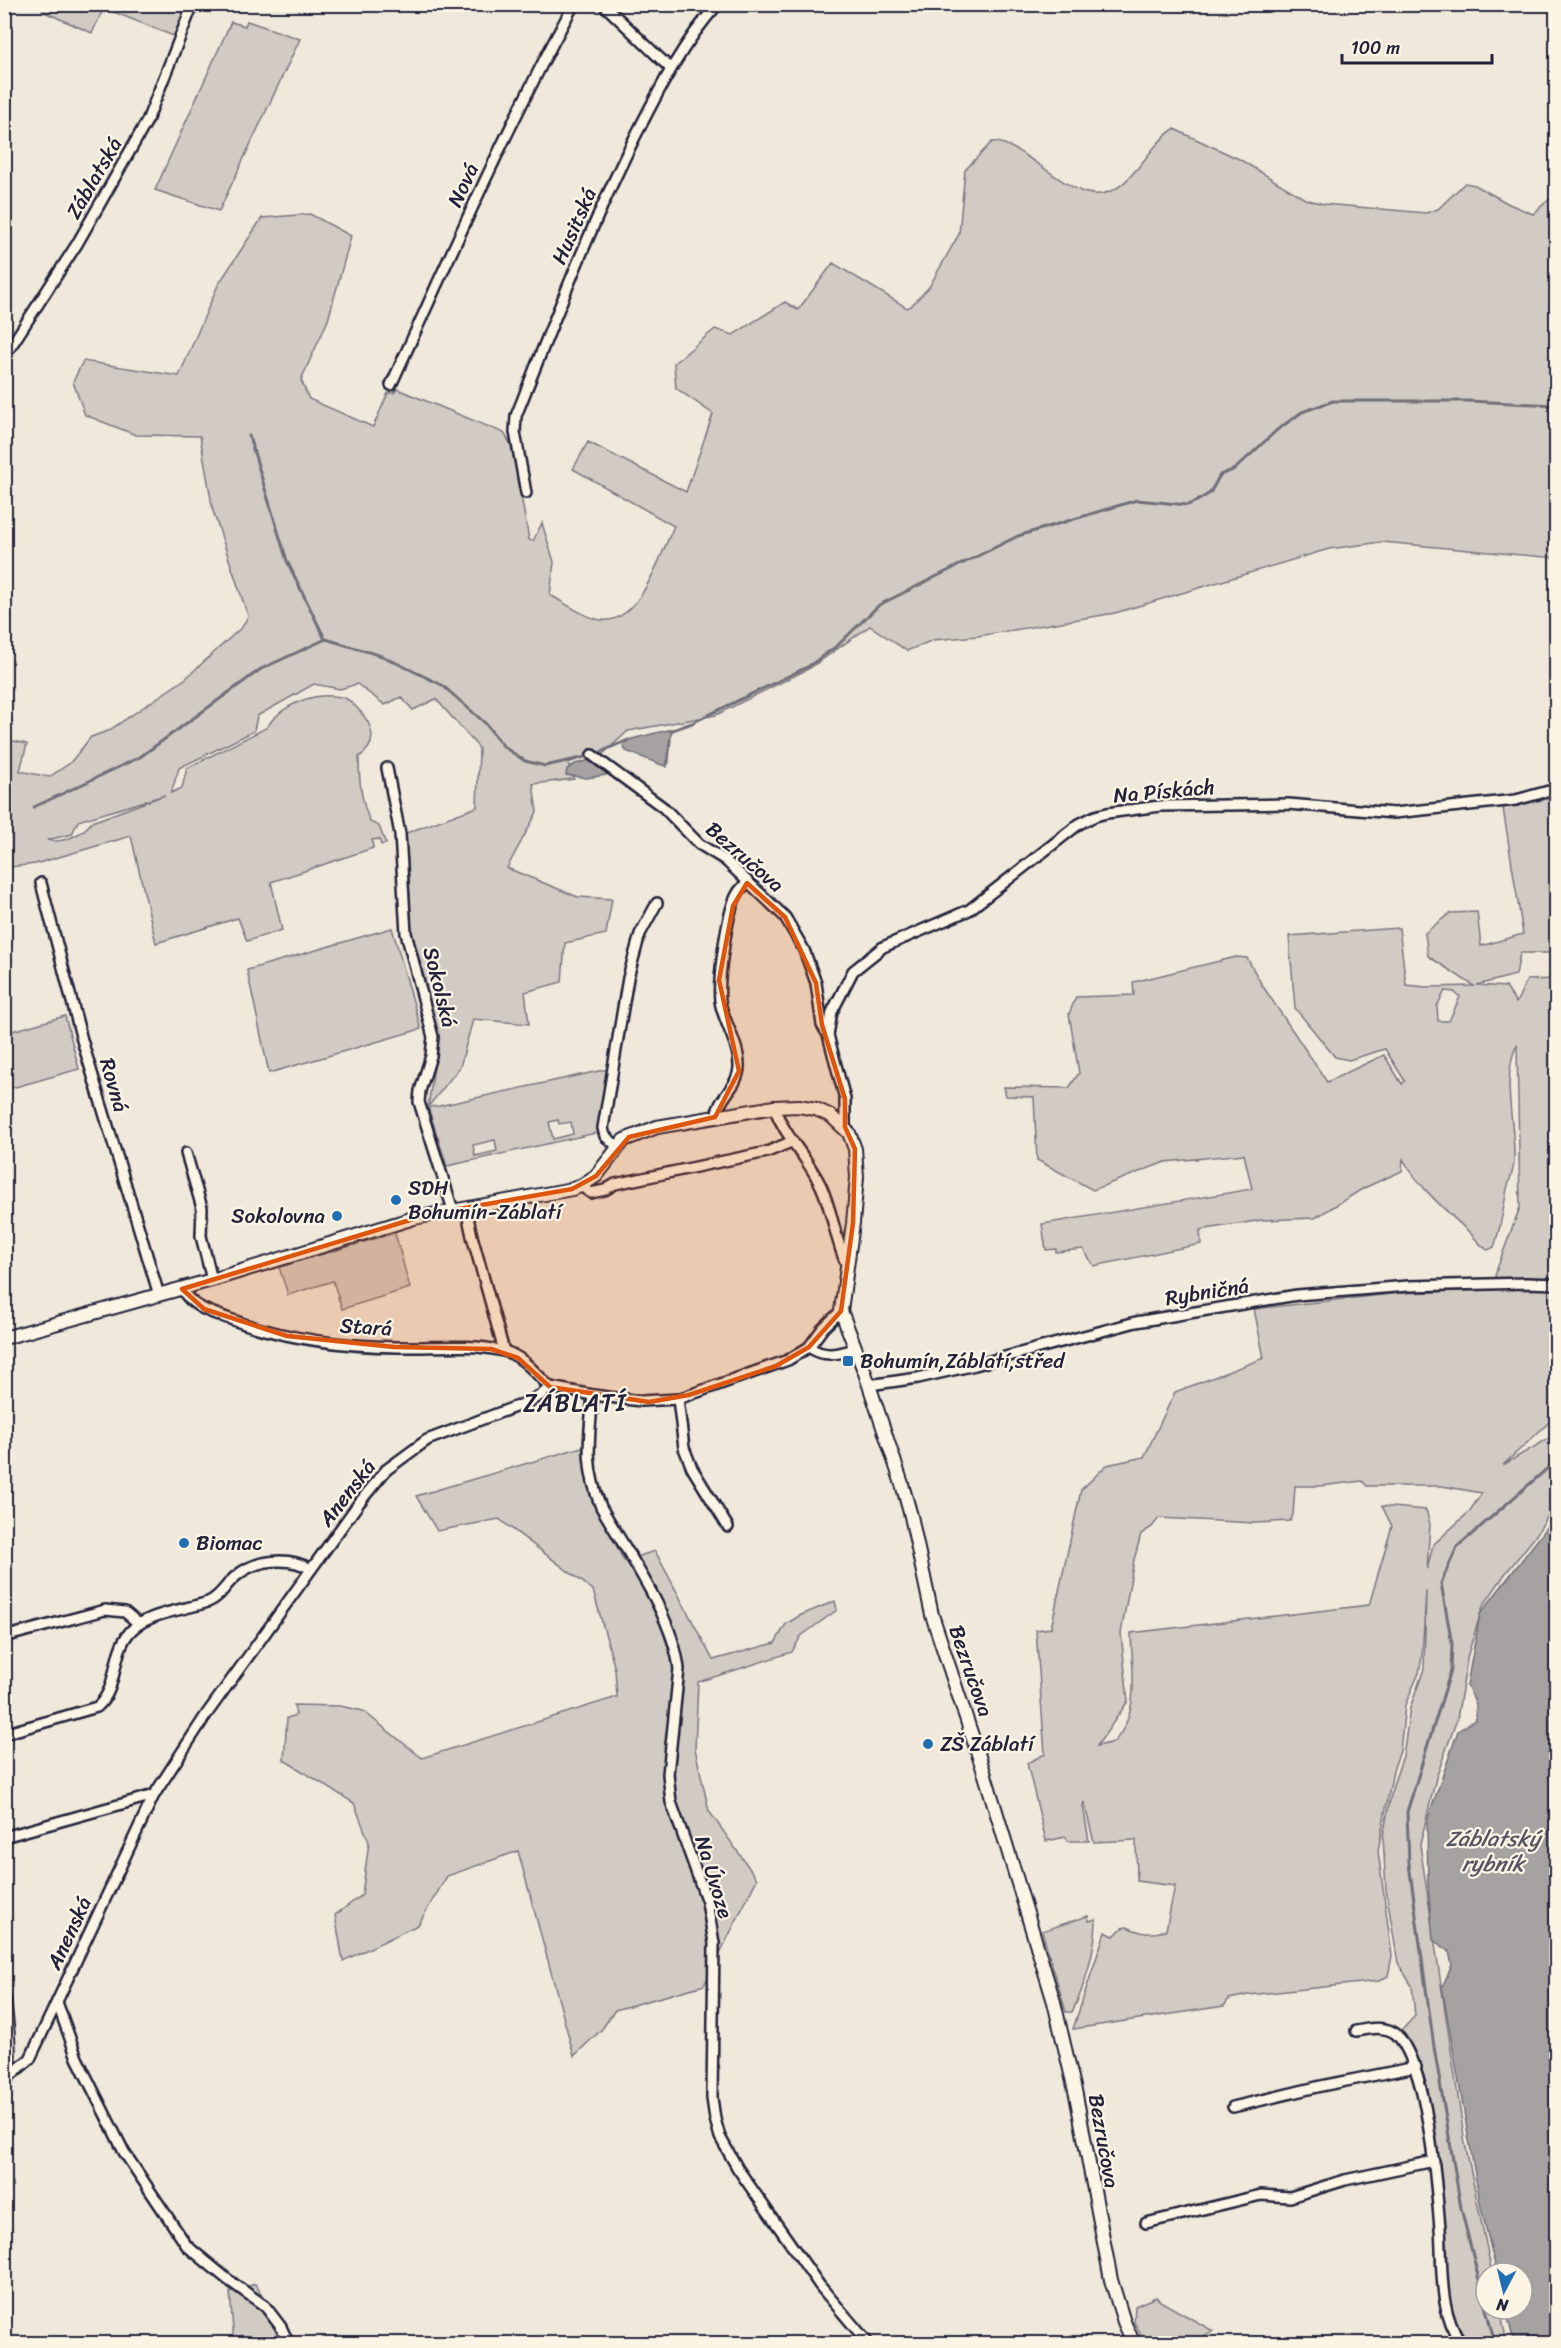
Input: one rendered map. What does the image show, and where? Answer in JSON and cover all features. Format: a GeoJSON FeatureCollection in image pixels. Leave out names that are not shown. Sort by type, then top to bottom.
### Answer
{"type":"FeatureCollection","features":[{"type":"Feature","properties":{"kind":"main road"},"geometry":{"type":"LineString","coordinates":[[4,1338],[182,1289],[406,1220],[581,1186],[596,1176],[617,1146],[629,1137],[648,1130],[774,1107],[799,1106],[816,1109],[831,1116],[845,1127]]}},
{"type":"Feature","properties":{"kind":"main road","name":"Bezručova"},"geometry":{"type":"LineString","coordinates":[[845,1127],[855,1149],[857,1177],[841,1311],[870,1385],[911,1516],[932,1615],[989,1786],[1054,2002],[1076,2095],[1111,2280],[1121,2315],[1134,2343]]}},
{"type":"Feature","properties":{"kind":"main road"},"geometry":{"type":"LineString","coordinates":[[4,1998],[8,2046],[6,2083]]}},
{"type":"Feature","properties":{"kind":"street","name":"Záblatská"},"geometry":{"type":"LineString","coordinates":[[4,357],[77,244],[147,121],[193,4]]}},
{"type":"Feature","properties":{"kind":"street","name":"Nová"},"geometry":{"type":"LineString","coordinates":[[391,385],[483,183],[574,4]]}},
{"type":"Feature","properties":{"kind":"street"},"geometry":{"type":"LineString","coordinates":[[603,4],[670,68]]}},
{"type":"Feature","properties":{"kind":"street","name":"Husitská"},"geometry":{"type":"LineString","coordinates":[[526,493],[515,432],[516,416],[566,290],[617,173],[670,68],[718,4]]}},
{"type":"Feature","properties":{"kind":"street","name":"Bezručova"},"geometry":{"type":"LineString","coordinates":[[592,755],[664,808],[699,844],[725,860],[747,883],[785,916],[804,950],[816,983],[822,1025],[828,1035],[845,1099],[845,1127]]}},
{"type":"Feature","properties":{"kind":"street","name":"Sokolská"},"geometry":{"type":"LineString","coordinates":[[387,768],[400,834],[406,933],[434,1037],[419,1102],[472,1236],[504,1351]]}},
{"type":"Feature","properties":{"kind":"street","name":"Na Pískách"},"geometry":{"type":"LineString","coordinates":[[828,1035],[832,1012],[853,971],[883,947],[969,910],[1079,824],[1095,816],[1125,810],[1196,804],[1288,804],[1394,813],[1516,800],[1557,789]]}},
{"type":"Feature","properties":{"kind":"street","name":"Rovná"},"geometry":{"type":"LineString","coordinates":[[41,883],[82,1040],[159,1295]]}},
{"type":"Feature","properties":{"kind":"street"},"geometry":{"type":"LineString","coordinates":[[717,1117],[718,1105],[739,1071],[738,1055],[720,1005],[719,981],[733,906],[737,893],[747,883]]}},
{"type":"Feature","properties":{"kind":"street"},"geometry":{"type":"LineString","coordinates":[[617,1146],[604,1132],[628,978],[640,934],[657,903]]}},
{"type":"Feature","properties":{"kind":"street"},"geometry":{"type":"LineString","coordinates":[[774,1107],[791,1142],[821,1187],[830,1211],[839,1250],[847,1266]]}},
{"type":"Feature","properties":{"kind":"street"},"geometry":{"type":"LineString","coordinates":[[581,1186],[591,1193],[605,1190],[615,1184],[767,1152],[791,1142]]}},
{"type":"Feature","properties":{"kind":"street"},"geometry":{"type":"LineString","coordinates":[[186,1153],[202,1208],[201,1236],[212,1280]]}},
{"type":"Feature","properties":{"kind":"street","name":"Rybničná"},"geometry":{"type":"LineString","coordinates":[[870,1385],[918,1378],[975,1365],[1136,1322],[1297,1295],[1408,1286],[1557,1284]]}},
{"type":"Feature","properties":{"kind":"street","name":"Stará"},"geometry":{"type":"LineString","coordinates":[[182,1289],[193,1304],[204,1309],[260,1329],[295,1338],[394,1347],[477,1348],[504,1351],[524,1363],[550,1387]]}},
{"type":"Feature","properties":{"kind":"street"},"geometry":{"type":"LineString","coordinates":[[550,1387],[649,1402],[678,1398],[776,1366],[809,1347],[823,1328],[841,1311]]}},
{"type":"Feature","properties":{"kind":"street"},"geometry":{"type":"LineString","coordinates":[[809,1347],[824,1355],[839,1354],[855,1349]]}},
{"type":"Feature","properties":{"kind":"street","name":"Anenská"},"geometry":{"type":"LineString","coordinates":[[6,2083],[30,2059],[154,1795],[206,1715],[366,1495],[386,1470],[427,1440],[535,1399],[550,1387]]}},
{"type":"Feature","properties":{"kind":"street","name":"Na Úvoze"},"geometry":{"type":"LineString","coordinates":[[593,1395],[588,1462],[596,1494],[669,1626],[678,1654],[679,1669],[668,1774],[669,1788],[671,1802],[708,1902],[714,1943],[712,2098],[720,2137],[738,2169],[820,2286],[869,2343]]}},
{"type":"Feature","properties":{"kind":"street"},"geometry":{"type":"LineString","coordinates":[[678,1398],[684,1448],[692,1468],[728,1527]]}},
{"type":"Feature","properties":{"kind":"street"},"geometry":{"type":"LineString","coordinates":[[4,1734],[97,1707],[106,1700],[124,1640],[129,1632],[139,1624],[214,1599],[234,1577],[243,1571],[272,1561],[294,1560],[312,1569]]}},
{"type":"Feature","properties":{"kind":"street"},"geometry":{"type":"LineString","coordinates":[[4,1637],[105,1610],[125,1612],[139,1624]]}},
{"type":"Feature","properties":{"kind":"street"},"geometry":{"type":"LineString","coordinates":[[4,1837],[154,1795]]}},
{"type":"Feature","properties":{"kind":"street"},"geometry":{"type":"LineString","coordinates":[[57,2002],[77,2058],[124,2152],[187,2246],[265,2306],[281,2327],[289,2343]]}},
{"type":"Feature","properties":{"kind":"street"},"geometry":{"type":"LineString","coordinates":[[1356,2031],[1377,2027],[1395,2034],[1416,2067],[1434,2161],[1442,2247],[1442,2289],[1448,2319],[1461,2343]]}},
{"type":"Feature","properties":{"kind":"street"},"geometry":{"type":"LineString","coordinates":[[1233,2107],[1416,2067]]}},
{"type":"Feature","properties":{"kind":"street"},"geometry":{"type":"LineString","coordinates":[[1146,2223],[1261,2195],[1290,2197],[1345,2180],[1434,2161]]}},
{"type":"Feature","properties":{"kind":"highlighted area"},"geometry":{"type":"Polygon","coordinates":[[[747,883],[785,917],[816,983],[822,1025],[845,1099],[845,1127],[855,1149],[853,1223],[841,1311],[809,1347],[776,1366],[689,1395],[649,1402],[550,1387],[518,1358],[491,1349],[394,1347],[287,1336],[204,1309],[182,1289],[430,1214],[572,1189],[596,1176],[629,1137],[715,1117],[739,1071],[719,980],[733,906],[747,883]]]}},
{"type":"Feature","properties":{"kind":"shaded area"},"geometry":{"type":"Polygon","coordinates":[[[44,4],[187,5],[176,37],[104,8],[92,33],[42,11],[44,4]]]}},
{"type":"Feature","properties":{"kind":"shaded area"},"geometry":{"type":"Polygon","coordinates":[[[247,21],[300,39],[219,211],[155,190],[231,22],[245,26],[247,21]]]}},
{"type":"Feature","properties":{"kind":"shaded area"},"geometry":{"type":"Polygon","coordinates":[[[1174,129],[1239,159],[1305,199],[1324,204],[1426,213],[1438,209],[1465,183],[1475,185],[1533,214],[1556,193],[1556,558],[1382,542],[1329,549],[1115,613],[978,636],[933,640],[907,651],[870,626],[810,668],[716,715],[628,731],[603,754],[594,754],[568,763],[574,779],[533,784],[537,812],[507,868],[578,897],[612,899],[606,934],[565,943],[562,982],[525,992],[529,1024],[473,1019],[460,1067],[428,1107],[438,1041],[412,935],[406,833],[477,807],[479,748],[436,699],[413,710],[401,697],[385,705],[357,684],[340,689],[314,684],[257,716],[254,731],[179,768],[171,793],[182,788],[187,768],[266,728],[273,719],[290,706],[311,698],[334,696],[345,698],[359,710],[368,722],[372,734],[371,740],[365,752],[359,757],[361,790],[370,822],[379,826],[386,844],[381,845],[379,839],[372,840],[373,848],[271,882],[282,930],[247,941],[238,918],[156,943],[131,836],[35,864],[11,867],[7,850],[5,851],[5,739],[27,744],[20,771],[49,777],[70,763],[91,737],[108,731],[185,679],[243,626],[248,616],[213,511],[200,436],[136,435],[85,415],[73,382],[83,361],[179,376],[218,285],[262,218],[310,214],[351,236],[328,320],[301,380],[309,399],[373,427],[388,393],[394,393],[397,389],[504,433],[512,446],[529,540],[533,541],[542,523],[554,562],[550,595],[590,617],[611,620],[624,614],[646,588],[674,526],[573,469],[588,442],[686,492],[713,414],[676,388],[674,363],[715,329],[733,335],[785,302],[798,310],[833,263],[907,308],[911,306],[929,287],[959,234],[965,170],[992,142],[1011,147],[1064,182],[1087,193],[1101,194],[1114,190],[1125,182],[1163,138],[1174,129]],[[165,795],[78,821],[72,834],[47,840],[60,841],[72,837],[92,822],[165,795]]]}},
{"type":"Feature","properties":{"kind":"shaded area"},"geometry":{"type":"Polygon","coordinates":[[[1556,797],[1556,953],[1520,953],[1516,975],[1477,985],[1506,987],[1516,1003],[1527,980],[1556,979],[1556,1416],[1503,1465],[1556,1434],[1556,1503],[1534,1538],[1483,1606],[1468,1654],[1457,1719],[1436,1778],[1420,1845],[1465,2143],[1490,2261],[1474,2261],[1474,2321],[1502,2321],[1507,2343],[1468,2343],[1453,2317],[1447,2288],[1447,2247],[1434,2123],[1416,2063],[1399,2033],[1415,2016],[1412,1986],[1398,1963],[1386,1890],[1383,1836],[1393,1785],[1403,1756],[1410,1708],[1424,1669],[1426,1591],[1419,1673],[1405,1705],[1400,1751],[1393,1770],[1378,1851],[1392,1956],[1388,1976],[1379,1981],[1248,1995],[1229,1999],[1224,2006],[1073,2029],[1105,1932],[1114,1936],[1122,1928],[1127,1927],[1146,1933],[1166,1930],[1175,1886],[1137,1881],[1136,1840],[1094,1842],[1084,1802],[1089,1841],[1067,1841],[1066,1837],[1046,1841],[1027,1763],[1045,1754],[1036,1630],[1051,1628],[1081,1490],[1107,1465],[1144,1457],[1175,1392],[1264,1358],[1254,1309],[1400,1293],[1491,1290],[1520,1207],[1517,1044],[1512,1058],[1509,1088],[1514,1165],[1494,1247],[1488,1250],[1425,1189],[1403,1159],[1402,1171],[1364,1188],[1315,1218],[1262,1220],[1200,1230],[1201,1244],[1094,1266],[1083,1249],[1056,1252],[1056,1249],[1046,1250],[1042,1224],[1252,1189],[1244,1154],[1165,1162],[1093,1190],[1037,1160],[1034,1097],[1006,1096],[1004,1087],[1069,1088],[1079,1073],[1069,1014],[1076,997],[1134,995],[1133,982],[1236,957],[1247,958],[1262,985],[1327,1082],[1384,1055],[1402,1084],[1405,1081],[1385,1049],[1349,1060],[1335,1057],[1295,1008],[1289,936],[1399,928],[1406,985],[1426,987],[1474,986],[1428,956],[1425,933],[1450,913],[1477,912],[1481,946],[1523,934],[1503,808],[1556,797]],[[1445,991],[1437,1006],[1438,1021],[1449,1021],[1460,997],[1454,992],[1445,991]],[[1362,1481],[1320,1486],[1295,1486],[1293,1515],[1290,1521],[1256,1523],[1159,1518],[1152,1527],[1141,1534],[1121,1633],[1128,1701],[1097,1746],[1114,1742],[1128,1718],[1133,1690],[1131,1633],[1369,1605],[1392,1526],[1382,1506],[1426,1510],[1430,1524],[1427,1569],[1433,1545],[1469,1512],[1482,1493],[1442,1486],[1367,1486],[1362,1481]]]}},
{"type":"Feature","properties":{"kind":"shaded area"},"geometry":{"type":"Polygon","coordinates":[[[392,928],[421,1029],[269,1073],[247,970],[392,928]]]}},
{"type":"Feature","properties":{"kind":"shaded area"},"geometry":{"type":"Polygon","coordinates":[[[65,1016],[79,1069],[5,1090],[5,1033],[65,1016]]]}},
{"type":"Feature","properties":{"kind":"shaded area"},"geometry":{"type":"Polygon","coordinates":[[[608,1069],[601,1132],[447,1166],[428,1107],[608,1069]],[[558,1120],[549,1122],[553,1139],[573,1134],[571,1122],[559,1124],[558,1120]],[[495,1140],[473,1145],[475,1156],[497,1151],[495,1140]]]}},
{"type":"Feature","properties":{"kind":"shaded area"},"geometry":{"type":"Polygon","coordinates":[[[395,1233],[410,1288],[342,1309],[333,1281],[288,1295],[279,1267],[395,1233]]]}},
{"type":"Feature","properties":{"kind":"shaded area"},"geometry":{"type":"Polygon","coordinates":[[[582,1447],[590,1493],[624,1561],[655,1551],[713,1660],[775,1643],[786,1624],[835,1601],[837,1610],[801,1636],[792,1652],[698,1682],[695,1749],[709,1811],[757,1879],[704,1985],[615,2010],[602,2029],[574,2056],[518,1851],[447,1876],[418,1925],[343,1961],[335,1915],[362,1895],[369,1842],[354,1803],[284,1760],[287,1718],[296,1715],[294,1705],[340,1706],[363,1711],[422,1758],[617,1697],[615,1669],[593,1590],[499,1519],[437,1531],[416,1496],[582,1447]]]}},
{"type":"Feature","properties":{"kind":"shaded area"},"geometry":{"type":"Polygon","coordinates":[[[1088,1916],[1089,1921],[1096,1919],[1092,1954],[1077,2002],[1072,2012],[1066,2012],[1042,1931],[1088,1916]]]}},
{"type":"Feature","properties":{"kind":"shaded area"},"geometry":{"type":"Polygon","coordinates":[[[255,2284],[294,2343],[234,2343],[230,2292],[255,2284]]]}},
{"type":"Feature","properties":{"kind":"shaded area"},"geometry":{"type":"Polygon","coordinates":[[[1156,2297],[1213,2331],[1190,2343],[1145,2343],[1134,2322],[1135,2306],[1156,2297]]]}},
{"type":"Feature","properties":{"kind":"water"},"geometry":{"type":"Polygon","coordinates":[[[672,729],[667,767],[626,751],[623,746],[628,740],[672,729]]]}},
{"type":"Feature","properties":{"kind":"water"},"geometry":{"type":"Polygon","coordinates":[[[590,760],[596,762],[607,773],[606,775],[587,778],[566,775],[567,769],[575,764],[590,760]]]}},
{"type":"Feature","properties":{"kind":"water","name":"Záblatský rybník"},"geometry":{"type":"Polygon","coordinates":[[[1556,1516],[1556,2343],[1514,2343],[1509,2321],[1534,2321],[1534,2261],[1494,2261],[1481,2208],[1442,1987],[1452,1965],[1449,1951],[1433,1940],[1428,1884],[1427,1821],[1458,1731],[1476,1719],[1476,1704],[1467,1685],[1480,1614],[1556,1516]]]}},
{"type":"Feature","properties":{"kind":"waterway"},"geometry":{"type":"LineString","coordinates":[[670,731],[692,723],[809,666],[838,645],[879,605],[1018,536],[1137,500],[1188,505],[1197,501],[1210,493],[1220,475],[1235,469],[1277,430],[1302,412],[1333,401],[1467,401],[1556,405]]}},
{"type":"Feature","properties":{"kind":"waterway"},"geometry":{"type":"LineString","coordinates":[[249,436],[287,561],[325,639]]}},
{"type":"Feature","properties":{"kind":"waterway"},"geometry":{"type":"LineString","coordinates":[[34,807],[140,757],[261,669],[326,639],[382,656],[442,685],[485,723],[504,747],[525,761],[545,766],[590,756]]}},
{"type":"Feature","properties":{"kind":"waterway"},"geometry":{"type":"LineString","coordinates":[[596,754],[628,740]]}},
{"type":"Feature","properties":{"kind":"waterway"},"geometry":{"type":"LineString","coordinates":[[666,763],[668,763],[670,740]]}},
{"type":"Feature","properties":{"kind":"waterway"},"geometry":{"type":"LineString","coordinates":[[1474,2261],[1461,2208],[1434,2047],[1409,1864],[1407,1812],[1451,1670],[1452,1644],[1441,1583],[1457,1547],[1556,1461]]}},
{"type":"Feature","properties":{"kind":"waterway"},"geometry":{"type":"LineString","coordinates":[[1489,2321],[1495,2344]]}},
{"type":"Feature","properties":{"kind":"place","name":"SDH Bohumín-Záblatí"},"geometry":{"type":"Point","coordinates":[396,1200]}},
{"type":"Feature","properties":{"kind":"place","name":"Sokolovna"},"geometry":{"type":"Point","coordinates":[337,1216]}},
{"type":"Feature","properties":{"kind":"place","name":"Bohumín,Záblatí,střed"},"geometry":{"type":"Point","coordinates":[848,1361]}},
{"type":"Feature","properties":{"kind":"place","name":"Biomac"},"geometry":{"type":"Point","coordinates":[184,1543]}},
{"type":"Feature","properties":{"kind":"place","name":"ZŠ Záblatí"},"geometry":{"type":"Point","coordinates":[928,1744]}},
{"type":"Feature","properties":{"kind":"district","name":"ZÁBLATÍ"},"geometry":{"type":"Point","coordinates":[575,1403]}}]}
